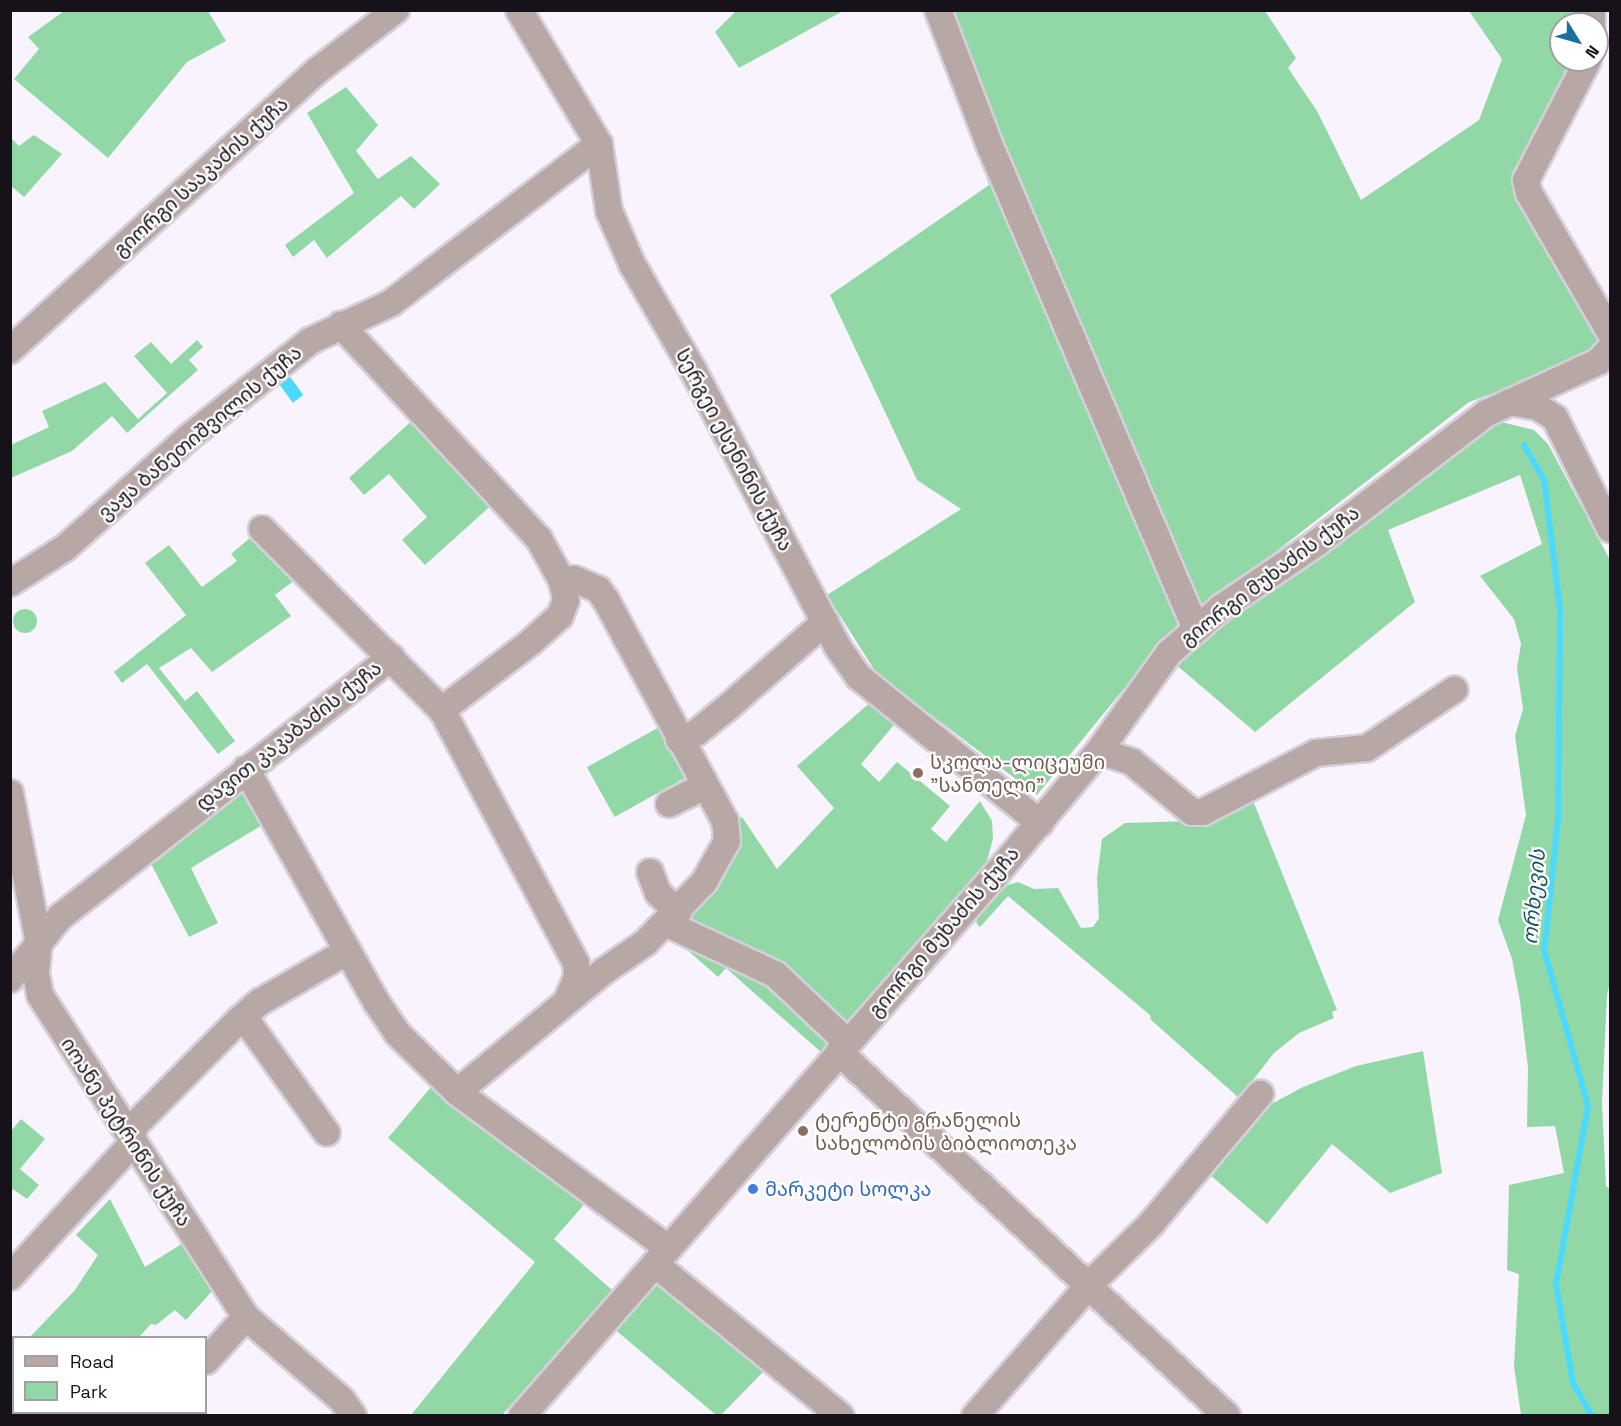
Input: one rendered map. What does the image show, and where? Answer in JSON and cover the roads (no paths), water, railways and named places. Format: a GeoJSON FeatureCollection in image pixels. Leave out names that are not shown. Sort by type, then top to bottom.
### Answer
{"type":"FeatureCollection","features":[{"type":"Feature","properties":{"kind":"street","name":"გიორგი სააკაძის ქუჩა"},"geometry":{"type":"LineString","coordinates":[[10,350],[318,70],[396,10]]}},
{"type":"Feature","properties":{"kind":"street","name":"სერგეი ესენინის ქუჩა"},"geometry":{"type":"LineString","coordinates":[[519,10],[599,144],[609,211],[618,236],[825,622],[859,677],[1040,823]]}},
{"type":"Feature","properties":{"kind":"street"},"geometry":{"type":"LineString","coordinates":[[938,10],[990,146],[1196,629]]}},
{"type":"Feature","properties":{"kind":"street"},"geometry":{"type":"LineString","coordinates":[[1582,72],[1526,180],[1528,193],[1611,332]]}},
{"type":"Feature","properties":{"kind":"street","name":"ვაჟა ბანეთიშვილის ქუჩა"},"geometry":{"type":"LineString","coordinates":[[10,583],[65,548],[189,437],[310,341],[391,303],[599,144]]}},
{"type":"Feature","properties":{"kind":"street"},"geometry":{"type":"LineString","coordinates":[[341,325],[501,495],[539,539],[562,581],[566,600],[560,616],[474,689],[442,710]]}},
{"type":"Feature","properties":{"kind":"street","name":"გიორგი მუხაძის ქუჩა"},"geometry":{"type":"LineString","coordinates":[[522,1416],[1040,823],[1099,751],[1170,653],[1196,629],[1487,412],[1604,356]]}},
{"type":"Feature","properties":{"kind":"street"},"geometry":{"type":"LineString","coordinates":[[1510,402],[1538,407],[1555,418],[1611,529]]}},
{"type":"Feature","properties":{"kind":"street"},"geometry":{"type":"LineString","coordinates":[[262,529],[391,657]]}},
{"type":"Feature","properties":{"kind":"street"},"geometry":{"type":"LineString","coordinates":[[456,1092],[671,917],[704,882],[727,841],[725,821],[598,589],[574,579],[562,581]]}},
{"type":"Feature","properties":{"kind":"street"},"geometry":{"type":"LineString","coordinates":[[680,740],[696,733],[726,709],[825,622]]}},
{"type":"Feature","properties":{"kind":"street","name":"დავით კაკაბაძის ქუჩა"},"geometry":{"type":"LineString","coordinates":[[10,979],[60,917],[391,657],[442,710],[576,963],[577,977],[567,1001]]}},
{"type":"Feature","properties":{"kind":"street"},"geometry":{"type":"LineString","coordinates":[[1099,751],[1132,762],[1192,812],[1203,812],[1316,753],[1367,748],[1454,690]]}},
{"type":"Feature","properties":{"kind":"street"},"geometry":{"type":"LineString","coordinates":[[246,769],[346,952],[397,1033],[456,1092],[661,1256],[841,1416]]}},
{"type":"Feature","properties":{"kind":"street"},"geometry":{"type":"LineString","coordinates":[[669,804],[705,786]]}},
{"type":"Feature","properties":{"kind":"street","name":"იოანე პეტრიწის ქუჩა"},"geometry":{"type":"LineString","coordinates":[[10,793],[39,943],[36,974],[40,995],[132,1144],[246,1317],[342,1400],[353,1416]]}},
{"type":"Feature","properties":{"kind":"street"},"geometry":{"type":"LineString","coordinates":[[650,872],[671,917],[775,974],[843,1047],[1227,1416]]}},
{"type":"Feature","properties":{"kind":"street"},"geometry":{"type":"LineString","coordinates":[[10,1277],[132,1144],[134,1126],[238,1020],[260,1002],[346,952]]}},
{"type":"Feature","properties":{"kind":"street"},"geometry":{"type":"LineString","coordinates":[[238,1020],[251,1028],[327,1133]]}},
{"type":"Feature","properties":{"kind":"street"},"geometry":{"type":"LineString","coordinates":[[975,1416],[1090,1284],[1151,1224],[1260,1094]]}},
{"type":"Feature","properties":{"kind":"street"},"geometry":{"type":"LineString","coordinates":[[207,1360],[246,1317]]}},
{"type":"Feature","properties":{"kind":"water"},"geometry":{"type":"Polygon","coordinates":[[[288,374],[303,395],[293,403],[277,382],[288,374]]]}},
{"type":"Feature","properties":{"kind":"waterway","name":"ორხევის"},"geometry":{"type":"LineString","coordinates":[[1524,445],[1544,479],[1560,609],[1558,820],[1544,950],[1588,1106],[1556,1284],[1573,1383],[1592,1416]]}},
{"type":"Feature","properties":{"kind":"place","name":"სკოლა-ლიცეუმი \"სანთელი\""},"geometry":{"type":"Point","coordinates":[918,773]}},
{"type":"Feature","properties":{"kind":"place","name":"ტერენტი გრანელის სახელობის ბიბლიოთეკა"},"geometry":{"type":"Point","coordinates":[803,1131]}},
{"type":"Feature","properties":{"kind":"place","name":"მარკეტი სოლკა"},"geometry":{"type":"Point","coordinates":[753,1189]}}]}
